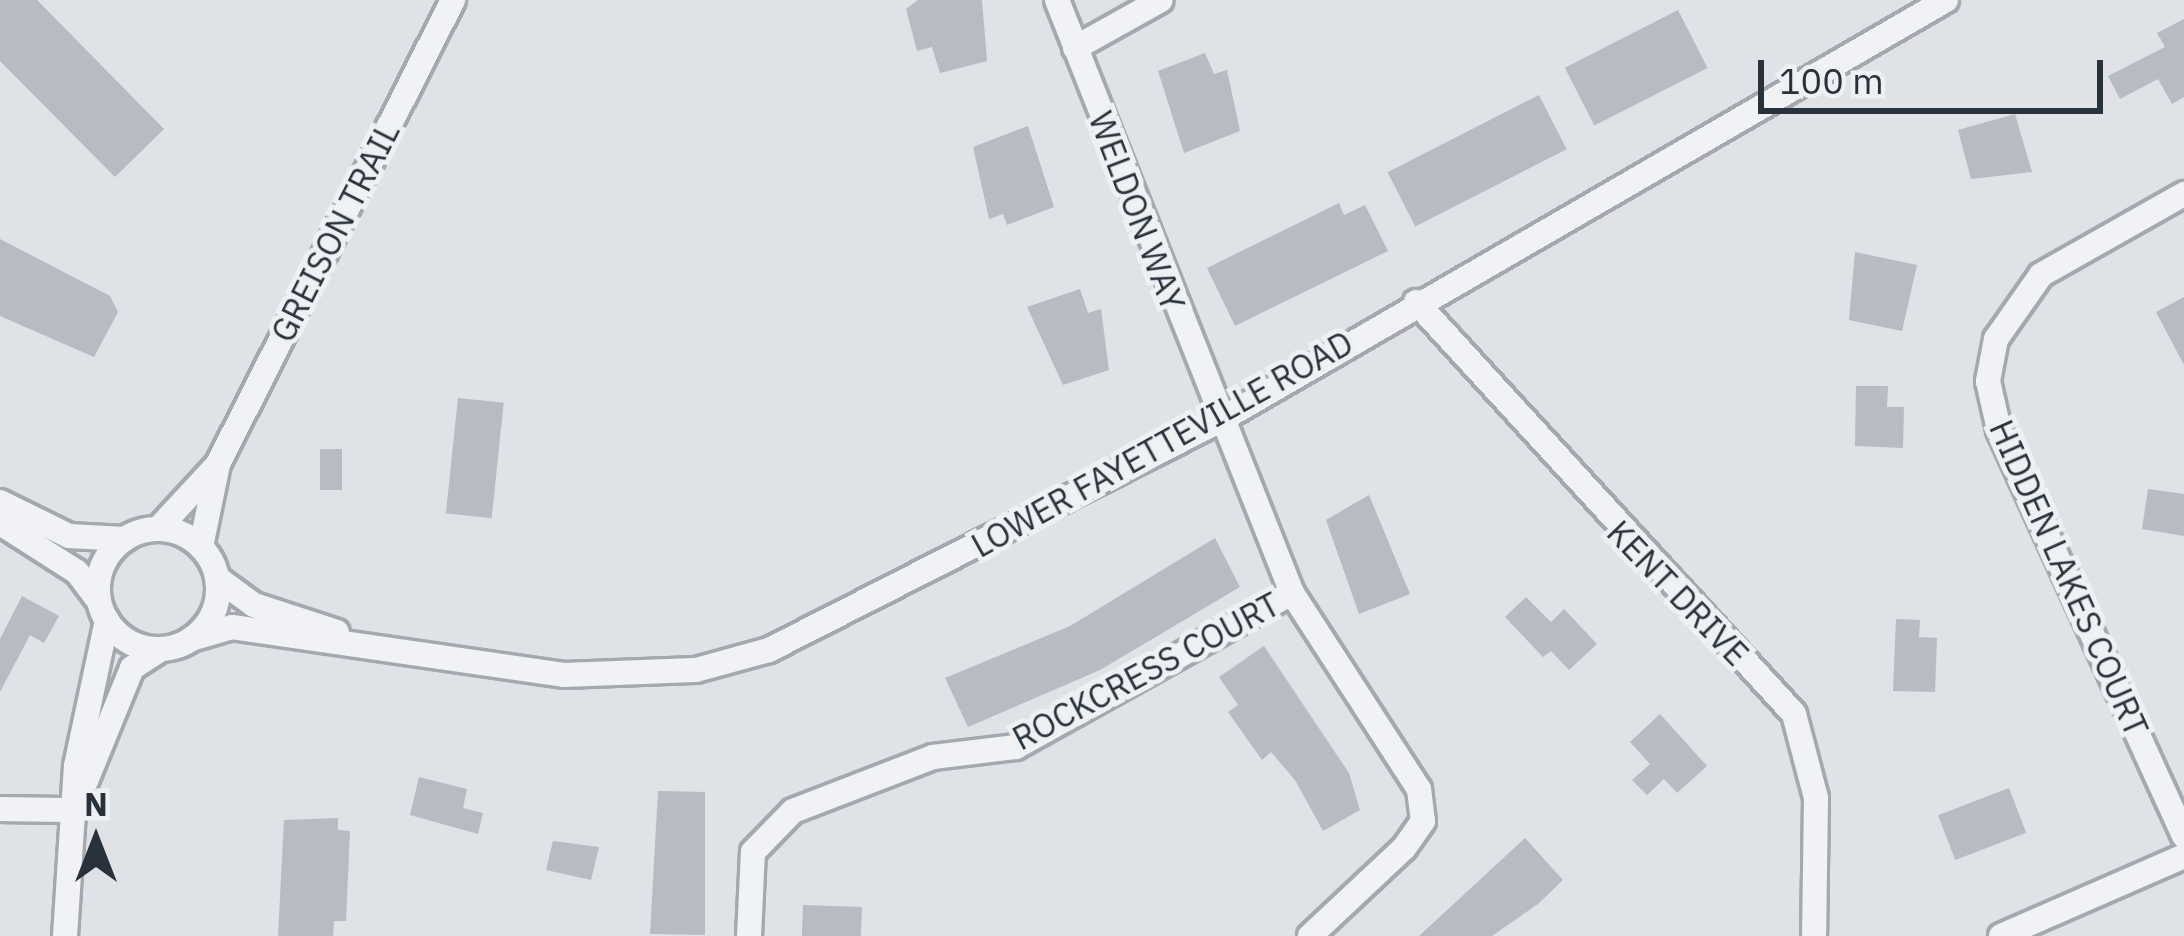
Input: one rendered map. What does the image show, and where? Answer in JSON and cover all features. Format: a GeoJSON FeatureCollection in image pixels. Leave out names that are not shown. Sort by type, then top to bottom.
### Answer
{"type":"FeatureCollection","features":[{"type":"Feature","properties":{"kind":"street","name":"GREISON TRAIL"},"geometry":{"type":"LineString","coordinates":[[201,547],[218,464],[453,0]]}},
{"type":"Feature","properties":{"kind":"street","name":"WELDON WAY"},"geometry":{"type":"LineString","coordinates":[[1057,0],[1292,593],[1419,789],[1423,821],[1310,936]]}},
{"type":"Feature","properties":{"kind":"street"},"geometry":{"type":"LineString","coordinates":[[1075,48],[1160,0]]}},
{"type":"Feature","properties":{"kind":"street","name":"LOWER FAYETTEVILLE ROAD"},"geometry":{"type":"LineString","coordinates":[[191,639],[232,627],[565,675],[697,670],[751,655],[883,602],[1220,421],[1416,302],[1946,0]]}},
{"type":"Feature","properties":{"kind":"street","name":"HIDDEN LAKES COURT"},"geometry":{"type":"LineString","coordinates":[[2184,194],[2042,274],[1996,339],[1988,381],[1999,430],[2184,836]]}},
{"type":"Feature","properties":{"kind":"street","name":"KENT DRIVE"},"geometry":{"type":"LineString","coordinates":[[1416,302],[1794,714],[1816,798],[1814,936]]}},
{"type":"Feature","properties":{"kind":"street","name":"GREISON TRAIL"},"geometry":{"type":"LineString","coordinates":[[158,530],[218,464]]}},
{"type":"Feature","properties":{"kind":"street"},"geometry":{"type":"LineString","coordinates":[[0,502],[69,536],[125,539],[158,530],[201,547],[217,578],[214,612],[191,639],[160,649],[132,668],[73,810]]}},
{"type":"Feature","properties":{"kind":"street"},"geometry":{"type":"LineString","coordinates":[[0,524],[77,572],[129,642],[160,649]]}},
{"type":"Feature","properties":{"kind":"street"},"geometry":{"type":"LineString","coordinates":[[65,936],[73,810],[103,610],[103,566],[125,539]]}},
{"type":"Feature","properties":{"kind":"street","name":"LOWER FAYETTEVILLE ROAD"},"geometry":{"type":"LineString","coordinates":[[217,578],[254,605],[389,652]]}},
{"type":"Feature","properties":{"kind":"street","name":"ROCKCRESS COURT"},"geometry":{"type":"LineString","coordinates":[[749,936],[753,852],[793,811],[933,757],[1016,747],[1292,593]]}},
{"type":"Feature","properties":{"kind":"street"},"geometry":{"type":"LineString","coordinates":[[0,809],[73,810]]}},
{"type":"Feature","properties":{"kind":"street"},"geometry":{"type":"LineString","coordinates":[[2001,936],[2184,856]]}},
{"type":"Feature","properties":{"kind":"building"},"geometry":{"type":"Polygon","coordinates":[[[0,0],[37,0],[164,129],[115,177],[0,61],[0,0]]]}},
{"type":"Feature","properties":{"kind":"building"},"geometry":{"type":"Polygon","coordinates":[[[918,0],[982,0],[987,61],[940,73],[932,47],[917,51],[906,9],[918,0]]]}},
{"type":"Feature","properties":{"kind":"building"},"geometry":{"type":"Polygon","coordinates":[[[1678,10],[1708,68],[1594,126],[1565,68],[1678,10]]]}},
{"type":"Feature","properties":{"kind":"building"},"geometry":{"type":"Polygon","coordinates":[[[2184,19],[2184,97],[2172,104],[2158,79],[2120,99],[2108,76],[2165,47],[2157,33],[2184,19]]]}},
{"type":"Feature","properties":{"kind":"building"},"geometry":{"type":"Polygon","coordinates":[[[1205,53],[1214,74],[1227,70],[1240,131],[1184,153],[1158,71],[1205,53]]]}},
{"type":"Feature","properties":{"kind":"building"},"geometry":{"type":"Polygon","coordinates":[[[1539,95],[1567,149],[1415,227],[1388,172],[1539,95]]]}},
{"type":"Feature","properties":{"kind":"building"},"geometry":{"type":"Polygon","coordinates":[[[2015,114],[2032,172],[1971,179],[1958,130],[2015,114]]]}},
{"type":"Feature","properties":{"kind":"building"},"geometry":{"type":"Polygon","coordinates":[[[1028,126],[1054,207],[1007,225],[1003,214],[989,219],[973,147],[1028,126]]]}},
{"type":"Feature","properties":{"kind":"building"},"geometry":{"type":"Polygon","coordinates":[[[1339,203],[1344,215],[1365,205],[1388,251],[1235,326],[1207,268],[1339,203]]]}},
{"type":"Feature","properties":{"kind":"building"},"geometry":{"type":"Polygon","coordinates":[[[0,239],[110,296],[118,312],[94,357],[0,316],[0,239]]]}},
{"type":"Feature","properties":{"kind":"building"},"geometry":{"type":"Polygon","coordinates":[[[1855,252],[1917,265],[1902,331],[1849,320],[1855,252]]]}},
{"type":"Feature","properties":{"kind":"building"},"geometry":{"type":"Polygon","coordinates":[[[1080,289],[1088,313],[1101,309],[1109,370],[1063,385],[1027,307],[1080,289]]]}},
{"type":"Feature","properties":{"kind":"building"},"geometry":{"type":"Polygon","coordinates":[[[2184,297],[2184,365],[2156,312],[2184,297]]]}},
{"type":"Feature","properties":{"kind":"building"},"geometry":{"type":"Polygon","coordinates":[[[1856,386],[1888,386],[1887,407],[1904,407],[1903,448],[1855,446],[1856,386]]]}},
{"type":"Feature","properties":{"kind":"building"},"geometry":{"type":"Polygon","coordinates":[[[458,398],[504,403],[492,518],[446,513],[458,398]]]}},
{"type":"Feature","properties":{"kind":"building"},"geometry":{"type":"Polygon","coordinates":[[[320,449],[342,449],[342,490],[320,490],[320,449]]]}},
{"type":"Feature","properties":{"kind":"building"},"geometry":{"type":"Polygon","coordinates":[[[2148,489],[2184,494],[2184,536],[2142,529],[2148,489]]]}},
{"type":"Feature","properties":{"kind":"building"},"geometry":{"type":"Polygon","coordinates":[[[1369,495],[1410,594],[1359,614],[1326,520],[1369,495]]]}},
{"type":"Feature","properties":{"kind":"building"},"geometry":{"type":"Polygon","coordinates":[[[1215,538],[1240,587],[1100,670],[968,727],[945,678],[1070,626],[1215,538]]]}},
{"type":"Feature","properties":{"kind":"building"},"geometry":{"type":"Polygon","coordinates":[[[22,596],[59,616],[44,643],[30,635],[0,692],[0,639],[22,596]]]}},
{"type":"Feature","properties":{"kind":"building"},"geometry":{"type":"Polygon","coordinates":[[[1526,597],[1551,622],[1564,609],[1597,644],[1569,670],[1551,651],[1543,657],[1505,617],[1526,597]]]}},
{"type":"Feature","properties":{"kind":"building"},"geometry":{"type":"Polygon","coordinates":[[[1896,619],[1920,620],[1919,637],[1937,638],[1935,692],[1893,691],[1896,619]]]}},
{"type":"Feature","properties":{"kind":"building"},"geometry":{"type":"Polygon","coordinates":[[[1264,646],[1349,773],[1360,810],[1323,831],[1295,780],[1271,752],[1262,760],[1228,712],[1238,705],[1219,677],[1264,646]]]}},
{"type":"Feature","properties":{"kind":"building"},"geometry":{"type":"Polygon","coordinates":[[[1660,714],[1707,766],[1677,793],[1664,779],[1647,795],[1632,780],[1650,764],[1630,742],[1660,714]]]}},
{"type":"Feature","properties":{"kind":"building"},"geometry":{"type":"Polygon","coordinates":[[[419,777],[467,789],[463,808],[483,813],[478,834],[410,815],[419,777]]]}},
{"type":"Feature","properties":{"kind":"building"},"geometry":{"type":"Polygon","coordinates":[[[2009,788],[2026,833],[1955,860],[1938,815],[2009,788]]]}},
{"type":"Feature","properties":{"kind":"building"},"geometry":{"type":"Polygon","coordinates":[[[658,791],[705,792],[705,935],[650,934],[658,791]]]}},
{"type":"Feature","properties":{"kind":"building"},"geometry":{"type":"Polygon","coordinates":[[[338,818],[338,830],[350,831],[346,921],[334,921],[333,936],[278,936],[284,820],[338,818]]]}},
{"type":"Feature","properties":{"kind":"building"},"geometry":{"type":"Polygon","coordinates":[[[1525,838],[1563,880],[1538,904],[1492,936],[1419,936],[1525,838]]]}},
{"type":"Feature","properties":{"kind":"building"},"geometry":{"type":"Polygon","coordinates":[[[553,841],[599,847],[591,880],[546,870],[553,841]]]}},
{"type":"Feature","properties":{"kind":"building"},"geometry":{"type":"Polygon","coordinates":[[[803,905],[862,907],[861,936],[802,936],[803,905]]]}}]}
